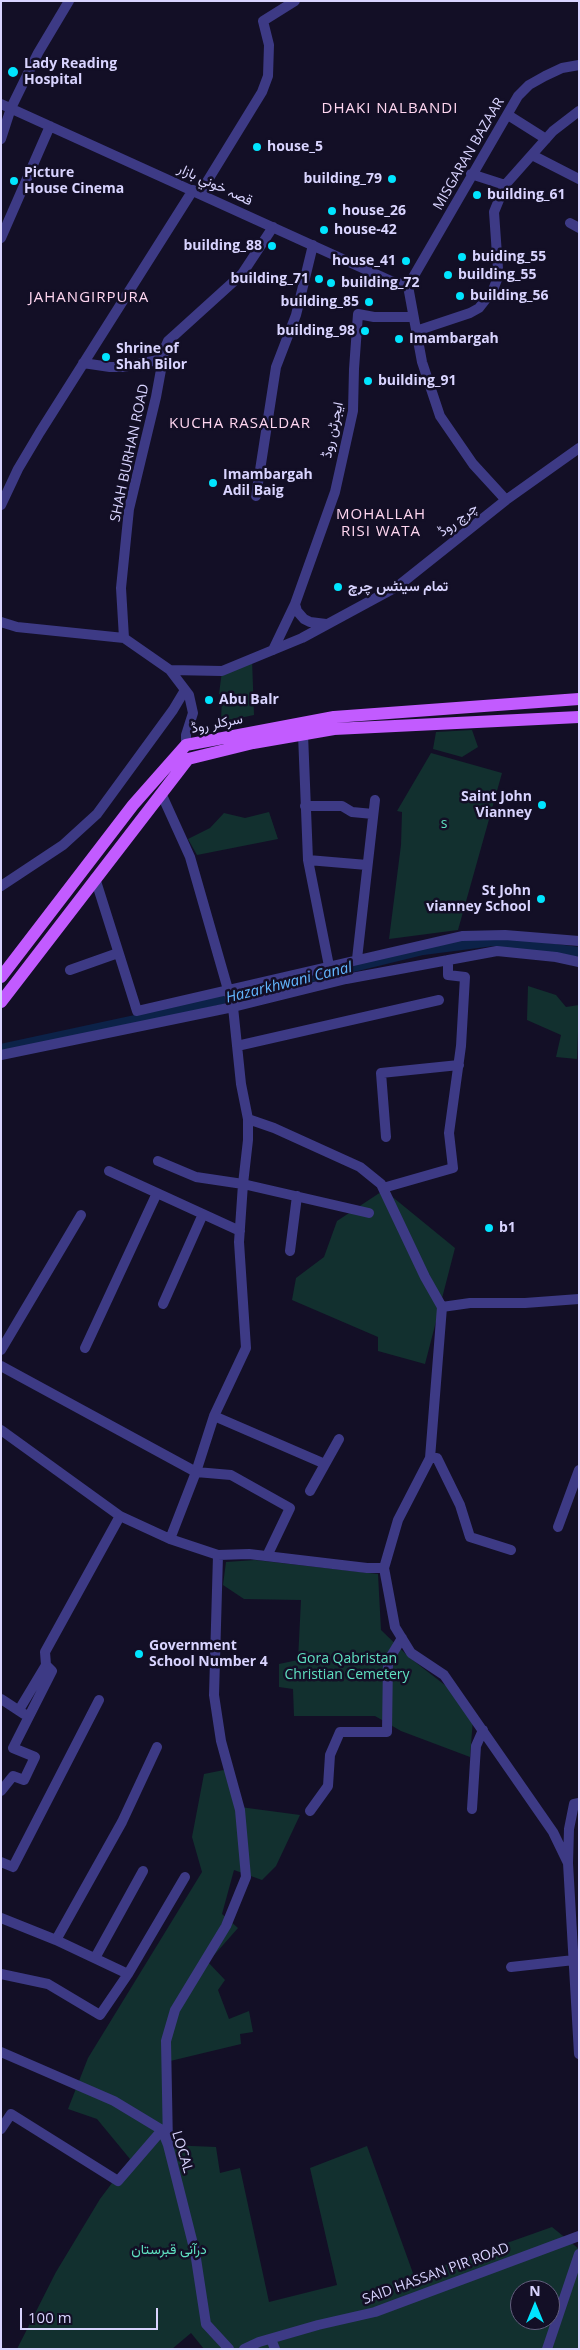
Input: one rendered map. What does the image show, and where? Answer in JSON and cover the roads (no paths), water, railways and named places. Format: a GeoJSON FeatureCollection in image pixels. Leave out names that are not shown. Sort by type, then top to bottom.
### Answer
{"type":"FeatureCollection","features":[{"type":"Feature","properties":{"kind":"main road","name":"سرکلر روڈ"},"geometry":{"type":"LineString","coordinates":[[1,977],[133,805],[186,745],[334,717],[579,699]]}},
{"type":"Feature","properties":{"kind":"main road"},"geometry":{"type":"LineString","coordinates":[[1,1002],[188,759],[253,743],[334,729],[579,717]]}},
{"type":"Feature","properties":{"kind":"main road"},"geometry":{"type":"LineString","coordinates":[[186,745],[188,759]]}},
{"type":"Feature","properties":{"kind":"street"},"geometry":{"type":"LineString","coordinates":[[1,139],[6,106],[69,1]]}},
{"type":"Feature","properties":{"kind":"street"},"geometry":{"type":"LineString","coordinates":[[1,505],[19,467],[83,363],[262,92],[268,76],[269,45],[263,21],[295,1]]}},
{"type":"Feature","properties":{"kind":"street","name":"MISGARAN BAZAAR"},"geometry":{"type":"LineString","coordinates":[[408,286],[518,96],[529,85],[562,68],[579,65]]}},
{"type":"Feature","properties":{"kind":"street","name":"قصہ خوني بازار"},"geometry":{"type":"LineString","coordinates":[[6,106],[408,286]]}},
{"type":"Feature","properties":{"kind":"street"},"geometry":{"type":"LineString","coordinates":[[416,331],[470,313],[479,308],[493,290],[498,269],[494,212],[505,185],[565,120],[579,111]]}},
{"type":"Feature","properties":{"kind":"street"},"geometry":{"type":"LineString","coordinates":[[508,115],[546,139]]}},
{"type":"Feature","properties":{"kind":"street"},"geometry":{"type":"LineString","coordinates":[[1,238],[6,215],[50,126]]}},
{"type":"Feature","properties":{"kind":"street"},"geometry":{"type":"LineString","coordinates":[[532,155],[579,179]]}},
{"type":"Feature","properties":{"kind":"street"},"geometry":{"type":"LineString","coordinates":[[472,174],[505,185]]}},
{"type":"Feature","properties":{"kind":"street","name":"SHAH BURHAN ROAD"},"geometry":{"type":"LineString","coordinates":[[124,638],[120,588],[129,509],[141,467],[164,348],[168,341],[242,274],[273,227]]}},
{"type":"Feature","properties":{"kind":"street"},"geometry":{"type":"LineString","coordinates":[[256,496],[276,367],[296,314],[313,245]]}},
{"type":"Feature","properties":{"kind":"street"},"geometry":{"type":"LineString","coordinates":[[408,286],[422,362],[440,416],[473,464],[506,500]]}},
{"type":"Feature","properties":{"kind":"street","name":"ایجرٹن روڈ"},"geometry":{"type":"LineString","coordinates":[[295,604],[335,492],[345,452],[353,411],[358,314],[374,317],[413,317]]}},
{"type":"Feature","properties":{"kind":"street"},"geometry":{"type":"LineString","coordinates":[[83,363],[110,367],[163,359]]}},
{"type":"Feature","properties":{"kind":"street","name":"چرچ روڈ"},"geometry":{"type":"LineString","coordinates":[[170,670],[222,672],[273,650],[398,586],[506,500],[579,448]]}},
{"type":"Feature","properties":{"kind":"street"},"geometry":{"type":"LineString","coordinates":[[295,604],[297,611],[304,619],[310,622],[326,624]]}},
{"type":"Feature","properties":{"kind":"street"},"geometry":{"type":"LineString","coordinates":[[273,650],[295,604]]}},
{"type":"Feature","properties":{"kind":"street"},"geometry":{"type":"LineString","coordinates":[[1,622],[17,627],[124,638],[170,670],[189,695],[193,713],[186,734],[186,745]]}},
{"type":"Feature","properties":{"kind":"street"},"geometry":{"type":"LineString","coordinates":[[1,886],[63,845],[96,814],[173,710],[185,690]]}},
{"type":"Feature","properties":{"kind":"street"},"geometry":{"type":"LineString","coordinates":[[303,734],[308,860],[329,966]]}},
{"type":"Feature","properties":{"kind":"street"},"geometry":{"type":"LineString","coordinates":[[161,793],[190,857],[233,1007],[240,1084],[248,1119],[240,1231],[242,1311],[246,1348],[214,1416],[196,1472],[170,1539]]}},
{"type":"Feature","properties":{"kind":"street"},"geometry":{"type":"LineString","coordinates":[[357,960],[375,800]]}},
{"type":"Feature","properties":{"kind":"street"},"geometry":{"type":"LineString","coordinates":[[305,806],[342,806],[352,812],[373,814]]}},
{"type":"Feature","properties":{"kind":"street"},"geometry":{"type":"LineString","coordinates":[[308,860],[368,865]]}},
{"type":"Feature","properties":{"kind":"street"},"geometry":{"type":"LineString","coordinates":[[95,878],[136,1011],[462,936],[505,935],[579,942]]}},
{"type":"Feature","properties":{"kind":"street"},"geometry":{"type":"LineString","coordinates":[[1,1055],[233,1007],[346,979],[497,951],[556,957],[579,962]]}},
{"type":"Feature","properties":{"kind":"street"},"geometry":{"type":"LineString","coordinates":[[70,970],[118,953]]}},
{"type":"Feature","properties":{"kind":"street"},"geometry":{"type":"LineString","coordinates":[[383,1188],[453,1168],[449,1133],[459,1065],[465,977],[448,975],[448,960]]}},
{"type":"Feature","properties":{"kind":"street"},"geometry":{"type":"LineString","coordinates":[[237,1046],[439,1000]]}},
{"type":"Feature","properties":{"kind":"street"},"geometry":{"type":"LineString","coordinates":[[386,1137],[381,1073],[459,1065]]}},
{"type":"Feature","properties":{"kind":"street"},"geometry":{"type":"LineString","coordinates":[[248,1119],[274,1128],[360,1167],[381,1184],[425,1277],[442,1307],[430,1458],[398,1520],[384,1568],[395,1628],[411,1652],[444,1675],[553,1832],[568,1863]]}},
{"type":"Feature","properties":{"kind":"street"},"geometry":{"type":"LineString","coordinates":[[158,1161],[196,1177],[243,1184],[369,1213]]}},
{"type":"Feature","properties":{"kind":"street"},"geometry":{"type":"LineString","coordinates":[[109,1171],[240,1231]]}},
{"type":"Feature","properties":{"kind":"street"},"geometry":{"type":"LineString","coordinates":[[85,1348],[157,1192]]}},
{"type":"Feature","properties":{"kind":"street"},"geometry":{"type":"LineString","coordinates":[[290,1251],[297,1196]]}},
{"type":"Feature","properties":{"kind":"street"},"geometry":{"type":"LineString","coordinates":[[163,1304],[203,1214]]}},
{"type":"Feature","properties":{"kind":"street"},"geometry":{"type":"LineString","coordinates":[[1,1350],[81,1215]]}},
{"type":"Feature","properties":{"kind":"street"},"geometry":{"type":"LineString","coordinates":[[442,1307],[470,1302],[579,1299]]}},
{"type":"Feature","properties":{"kind":"street"},"geometry":{"type":"LineString","coordinates":[[1,1366],[196,1472],[231,1476],[290,1508],[267,1556]]}},
{"type":"Feature","properties":{"kind":"street"},"geometry":{"type":"LineString","coordinates":[[214,1416],[325,1464]]}},
{"type":"Feature","properties":{"kind":"street"},"geometry":{"type":"LineString","coordinates":[[1,1430],[120,1516],[170,1539],[218,1554],[249,1554],[367,1568],[384,1568]]}},
{"type":"Feature","properties":{"kind":"street"},"geometry":{"type":"LineString","coordinates":[[310,1492],[339,1438]]}},
{"type":"Feature","properties":{"kind":"street"},"geometry":{"type":"LineString","coordinates":[[430,1458],[437,1458],[460,1505],[470,1537],[511,1550]]}},
{"type":"Feature","properties":{"kind":"street"},"geometry":{"type":"LineString","coordinates":[[558,1527],[579,1470]]}},
{"type":"Feature","properties":{"kind":"street"},"geometry":{"type":"LineString","coordinates":[[19,1710],[46,1665],[45,1652],[120,1516]]}},
{"type":"Feature","properties":{"kind":"street"},"geometry":{"type":"LineString","coordinates":[[168,2145],[166,2041],[175,2010],[226,1926],[246,1878],[240,1810],[221,1741],[214,1695],[218,1554]]}},
{"type":"Feature","properties":{"kind":"street"},"geometry":{"type":"LineString","coordinates":[[310,1811],[328,1786],[330,1755],[340,1732],[388,1732],[388,1661],[402,1638]]}},
{"type":"Feature","properties":{"kind":"street"},"geometry":{"type":"LineString","coordinates":[[1,1791],[13,1776],[24,1780],[35,1757],[13,1748],[52,1671],[46,1665]]}},
{"type":"Feature","properties":{"kind":"street"},"geometry":{"type":"LineString","coordinates":[[1,1699],[28,1717]]}},
{"type":"Feature","properties":{"kind":"street"},"geometry":{"type":"LineString","coordinates":[[1,1862],[13,1867],[99,1700]]}},
{"type":"Feature","properties":{"kind":"street"},"geometry":{"type":"LineString","coordinates":[[472,1809],[476,1746],[483,1730]]}},
{"type":"Feature","properties":{"kind":"street"},"geometry":{"type":"LineString","coordinates":[[56,1940],[122,1822],[157,1747]]}},
{"type":"Feature","properties":{"kind":"street"},"geometry":{"type":"LineString","coordinates":[[579,1803],[574,1804],[569,1829],[568,1863],[579,2054]]}},
{"type":"Feature","properties":{"kind":"street"},"geometry":{"type":"LineString","coordinates":[[95,1958],[143,1871]]}},
{"type":"Feature","properties":{"kind":"street"},"geometry":{"type":"LineString","coordinates":[[1,1974],[48,1984],[100,2015],[128,1974],[185,1878]]}},
{"type":"Feature","properties":{"kind":"street"},"geometry":{"type":"LineString","coordinates":[[1,1918],[56,1940],[128,1974]]}},
{"type":"Feature","properties":{"kind":"street"},"geometry":{"type":"LineString","coordinates":[[511,1967],[574,1960]]}},
{"type":"Feature","properties":{"kind":"street","name":"LOCAL"},"geometry":{"type":"LineString","coordinates":[[1,2052],[114,2101],[162,2130],[168,2145],[194,2252],[206,2324],[230,2349]]}},
{"type":"Feature","properties":{"kind":"street"},"geometry":{"type":"LineString","coordinates":[[1,2129],[11,2114],[118,2181],[162,2130]]}},
{"type":"Feature","properties":{"kind":"street","name":"SAID HASSAN PIR ROAD"},"geometry":{"type":"LineString","coordinates":[[244,2349],[273,2344],[375,2312],[579,2236]]}},
{"type":"Feature","properties":{"kind":"street"},"geometry":{"type":"LineString","coordinates":[[547,2349],[579,2254]]}},
{"type":"Feature","properties":{"kind":"waterway","name":"Hazarkhwani Canal"},"geometry":{"type":"LineString","coordinates":[[1,1049],[145,1018],[423,950],[493,941],[579,952]]}},
{"type":"Feature","properties":{"kind":"place","name":"Lady Reading Hospital"},"geometry":{"type":"Point","coordinates":[13,72]}},
{"type":"Feature","properties":{"kind":"place","name":"house_5"},"geometry":{"type":"Point","coordinates":[257,147]}},
{"type":"Feature","properties":{"kind":"place","name":"building_79"},"geometry":{"type":"Point","coordinates":[392,179]}},
{"type":"Feature","properties":{"kind":"place","name":"Picture House Cinema"},"geometry":{"type":"Point","coordinates":[14,181]}},
{"type":"Feature","properties":{"kind":"place","name":"building_61"},"geometry":{"type":"Point","coordinates":[477,195]}},
{"type":"Feature","properties":{"kind":"place","name":"house_26"},"geometry":{"type":"Point","coordinates":[332,211]}},
{"type":"Feature","properties":{"kind":"place","name":"house-42"},"geometry":{"type":"Point","coordinates":[324,230]}},
{"type":"Feature","properties":{"kind":"place","name":"building_88"},"geometry":{"type":"Point","coordinates":[272,246]}},
{"type":"Feature","properties":{"kind":"place","name":"buiding_55"},"geometry":{"type":"Point","coordinates":[462,257]}},
{"type":"Feature","properties":{"kind":"place","name":"house_41"},"geometry":{"type":"Point","coordinates":[406,261]}},
{"type":"Feature","properties":{"kind":"place","name":"building_55"},"geometry":{"type":"Point","coordinates":[448,275]}},
{"type":"Feature","properties":{"kind":"place","name":"building_71"},"geometry":{"type":"Point","coordinates":[319,279]}},
{"type":"Feature","properties":{"kind":"place","name":"building_72"},"geometry":{"type":"Point","coordinates":[331,283]}},
{"type":"Feature","properties":{"kind":"place","name":"building_56"},"geometry":{"type":"Point","coordinates":[460,296]}},
{"type":"Feature","properties":{"kind":"place","name":"building_85"},"geometry":{"type":"Point","coordinates":[369,302]}},
{"type":"Feature","properties":{"kind":"place","name":"building_98"},"geometry":{"type":"Point","coordinates":[365,331]}},
{"type":"Feature","properties":{"kind":"place","name":"Imambargah"},"geometry":{"type":"Point","coordinates":[399,339]}},
{"type":"Feature","properties":{"kind":"place","name":"Shrine of Shah Bilor"},"geometry":{"type":"Point","coordinates":[106,357]}},
{"type":"Feature","properties":{"kind":"place","name":"building_91"},"geometry":{"type":"Point","coordinates":[368,381]}},
{"type":"Feature","properties":{"kind":"place","name":"Imambargah Adil Baig"},"geometry":{"type":"Point","coordinates":[213,483]}},
{"type":"Feature","properties":{"kind":"place","name":"تمام سینٹس چرچ"},"geometry":{"type":"Point","coordinates":[338,587]}},
{"type":"Feature","properties":{"kind":"place","name":"Abu Balr"},"geometry":{"type":"Point","coordinates":[209,700]}},
{"type":"Feature","properties":{"kind":"place","name":"Saint John Vianney"},"geometry":{"type":"Point","coordinates":[542,805]}},
{"type":"Feature","properties":{"kind":"place","name":"St John vianney School"},"geometry":{"type":"Point","coordinates":[541,899]}},
{"type":"Feature","properties":{"kind":"place","name":"b1"},"geometry":{"type":"Point","coordinates":[489,1228]}},
{"type":"Feature","properties":{"kind":"place","name":"Government School Number 4"},"geometry":{"type":"Point","coordinates":[139,1654]}},
{"type":"Feature","properties":{"kind":"district","name":"DHAKI NALBANDI"},"geometry":{"type":"Point","coordinates":[390,109]}},
{"type":"Feature","properties":{"kind":"district","name":"JAHANGIRPURA"},"geometry":{"type":"Point","coordinates":[89,298]}},
{"type":"Feature","properties":{"kind":"district","name":"KUCHA RASALDAR"},"geometry":{"type":"Point","coordinates":[240,424]}},
{"type":"Feature","properties":{"kind":"district","name":"MOHALLAH RISI WATA"},"geometry":{"type":"Point","coordinates":[381,524]}},
{"type":"Feature","properties":{"kind":"park label","name":"s"},"geometry":{"type":"Point","coordinates":[444,824]}},
{"type":"Feature","properties":{"kind":"park label","name":"Gora Qabristan Christian Cemetery"},"geometry":{"type":"Point","coordinates":[347,1668]}},
{"type":"Feature","properties":{"kind":"park label","name":"درآنی قبرستان"},"geometry":{"type":"Point","coordinates":[169,2250]}}]}
